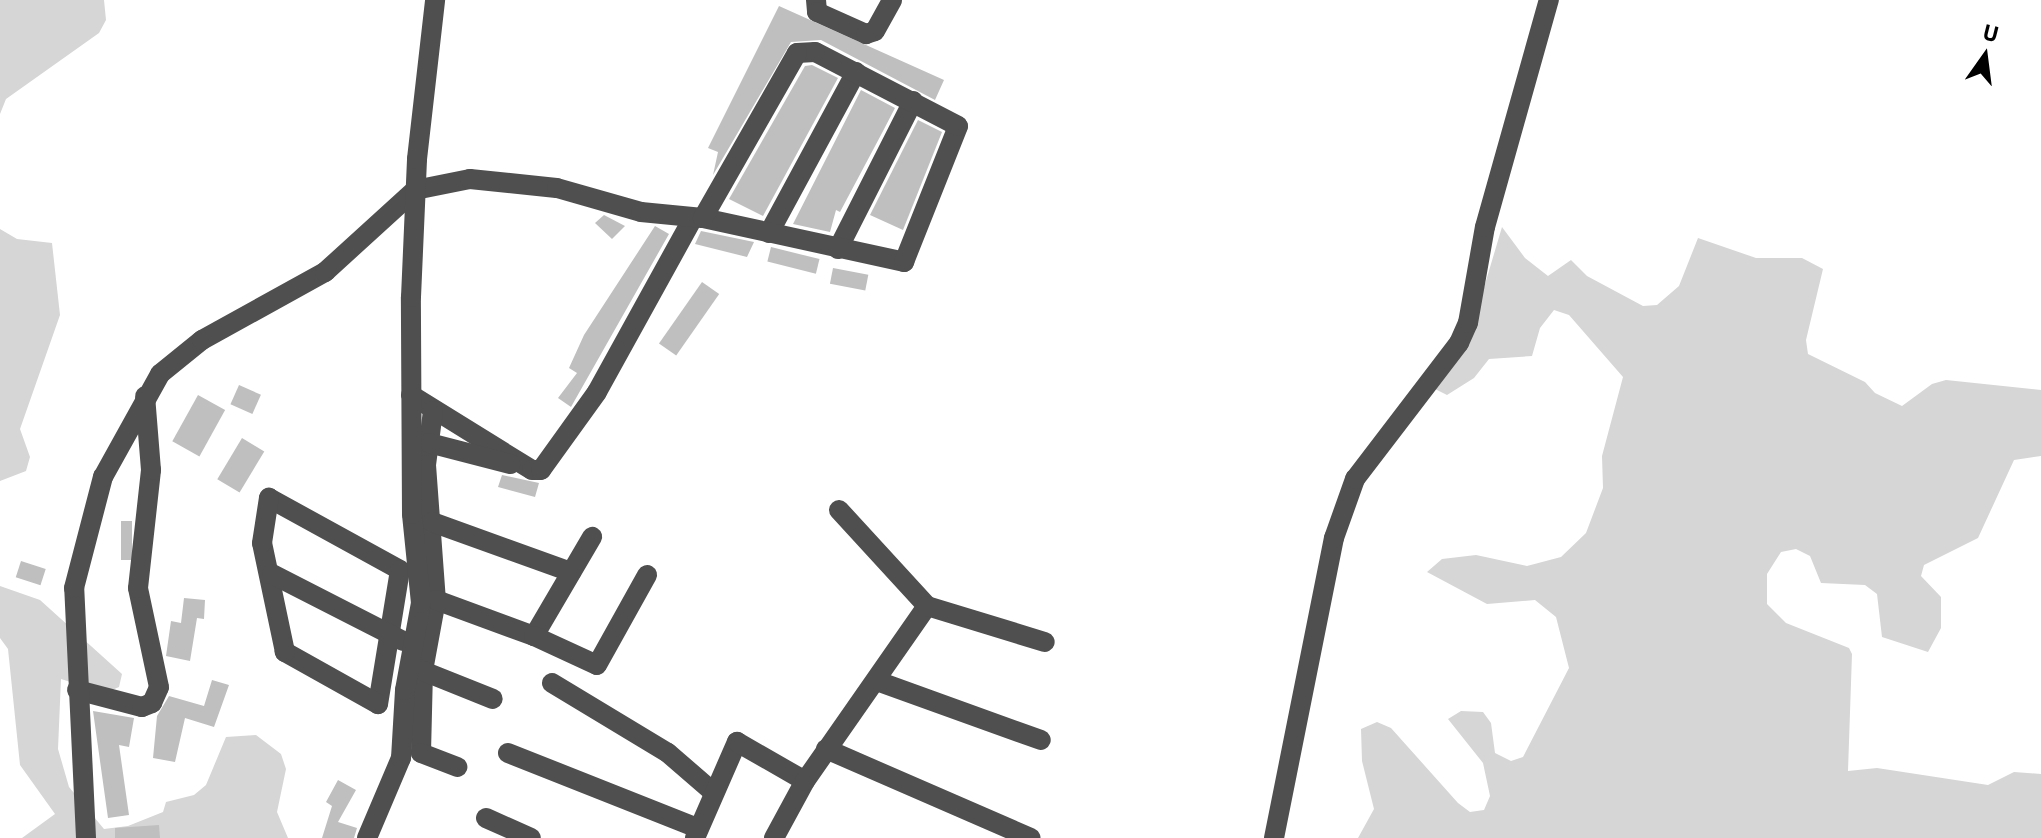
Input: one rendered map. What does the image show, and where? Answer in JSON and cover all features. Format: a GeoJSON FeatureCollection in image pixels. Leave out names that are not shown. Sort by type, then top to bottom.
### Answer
{"type":"FeatureCollection","features":[{"type":"Feature","properties":{"kind":"street"},"geometry":{"type":"LineString","coordinates":[[367,838],[401,758],[413,644],[421,603],[412,514],[415,190],[435,0]]}},
{"type":"Feature","properties":{"kind":"street"},"geometry":{"type":"LineString","coordinates":[[816,0],[817,12],[866,34],[875,31],[892,0]]}},
{"type":"Feature","properties":{"kind":"street"},"geometry":{"type":"LineString","coordinates":[[1274,838],[1334,538],[1355,479],[1459,343],[1468,323],[1485,227],[1549,0]]}},
{"type":"Feature","properties":{"kind":"street"},"geometry":{"type":"LineString","coordinates":[[86,838],[74,588],[103,477],[145,396],[182,353],[325,272],[415,190],[470,179],[513,181],[662,216],[698,218],[904,261],[958,134],[955,121],[815,52],[797,53],[698,218],[597,392],[543,468],[532,470],[429,443]]}},
{"type":"Feature","properties":{"kind":"street"},"geometry":{"type":"LineString","coordinates":[[769,233],[856,72]]}},
{"type":"Feature","properties":{"kind":"street"},"geometry":{"type":"LineString","coordinates":[[838,249],[913,101]]}},
{"type":"Feature","properties":{"kind":"street"},"geometry":{"type":"LineString","coordinates":[[411,395],[532,470]]}},
{"type":"Feature","properties":{"kind":"street"},"geometry":{"type":"LineString","coordinates":[[77,690],[142,707],[152,703],[159,687],[138,588],[151,470],[145,396]]}},
{"type":"Feature","properties":{"kind":"street"},"geometry":{"type":"LineString","coordinates":[[433,411],[429,443],[436,600],[423,671],[421,753],[457,767]]}},
{"type":"Feature","properties":{"kind":"street"},"geometry":{"type":"LineString","coordinates":[[269,498],[400,570],[391,638],[378,704],[285,652],[272,574],[262,543],[269,498]]}},
{"type":"Feature","properties":{"kind":"street"},"geometry":{"type":"LineString","coordinates":[[839,510],[927,606],[1045,642]]}},
{"type":"Feature","properties":{"kind":"street"},"geometry":{"type":"LineString","coordinates":[[432,522],[571,572]]}},
{"type":"Feature","properties":{"kind":"street"},"geometry":{"type":"LineString","coordinates":[[534,636],[592,537]]}},
{"type":"Feature","properties":{"kind":"street"},"geometry":{"type":"LineString","coordinates":[[272,574],[391,638],[413,644]]}},
{"type":"Feature","properties":{"kind":"street"},"geometry":{"type":"LineString","coordinates":[[436,600],[534,636],[597,665],[647,575]]}},
{"type":"Feature","properties":{"kind":"street"},"geometry":{"type":"LineString","coordinates":[[774,838],[826,749],[877,681],[927,606]]}},
{"type":"Feature","properties":{"kind":"street"},"geometry":{"type":"LineString","coordinates":[[423,671],[493,699]]}},
{"type":"Feature","properties":{"kind":"street"},"geometry":{"type":"LineString","coordinates":[[877,681],[1041,740]]}},
{"type":"Feature","properties":{"kind":"street"},"geometry":{"type":"LineString","coordinates":[[552,683],[668,753],[713,792]]}},
{"type":"Feature","properties":{"kind":"street"},"geometry":{"type":"LineString","coordinates":[[508,753],[696,835],[737,742],[805,781]]}},
{"type":"Feature","properties":{"kind":"street"},"geometry":{"type":"LineString","coordinates":[[826,749],[1031,838]]}},
{"type":"Feature","properties":{"kind":"street"},"geometry":{"type":"LineString","coordinates":[[486,818],[531,838]]}},
{"type":"Feature","properties":{"kind":"shaded area"},"geometry":{"type":"Polygon","coordinates":[[[0,0],[104,0],[106,20],[99,33],[6,99],[0,114],[0,0]]]}},
{"type":"Feature","properties":{"kind":"shaded area"},"geometry":{"type":"Polygon","coordinates":[[[1502,227],[1525,258],[1548,276],[1571,260],[1587,276],[1643,306],[1657,305],[1679,286],[1698,238],[1756,258],[1802,258],[1823,269],[1806,340],[1808,354],[1865,382],[1875,393],[1902,406],[1932,384],[1946,380],[2041,390],[2041,456],[2014,460],[1978,538],[1924,565],[1921,576],[1941,597],[1941,628],[1928,652],[1882,637],[1877,594],[1865,585],[1821,583],[1810,556],[1796,549],[1781,552],[1767,574],[1767,604],[1786,623],[1849,648],[1852,654],[1848,771],[1877,768],[1988,785],[2014,772],[2041,774],[2041,838],[1358,838],[1374,809],[1362,761],[1361,729],[1377,722],[1391,728],[1458,803],[1470,812],[1484,810],[1490,796],[1483,763],[1448,719],[1461,711],[1483,712],[1491,723],[1495,753],[1511,761],[1523,757],[1569,668],[1556,617],[1535,600],[1487,604],[1427,572],[1442,559],[1476,555],[1527,566],[1561,557],[1586,533],[1603,488],[1602,456],[1623,377],[1569,315],[1554,310],[1540,328],[1532,356],[1489,359],[1474,378],[1447,395],[1433,388],[1469,338],[1502,227]]]}},
{"type":"Feature","properties":{"kind":"shaded area"},"geometry":{"type":"Polygon","coordinates":[[[0,229],[17,239],[52,243],[60,315],[20,429],[30,457],[26,471],[0,481],[0,229]]]}},
{"type":"Feature","properties":{"kind":"shaded area"},"geometry":{"type":"Polygon","coordinates":[[[0,586],[40,600],[122,674],[119,687],[105,693],[61,679],[58,749],[69,787],[104,829],[128,826],[163,812],[166,802],[194,795],[206,785],[226,737],[256,735],[281,754],[286,769],[277,812],[288,838],[22,838],[55,814],[20,765],[8,649],[0,638],[0,586]]]}},
{"type":"Feature","properties":{"kind":"building"},"geometry":{"type":"Polygon","coordinates":[[[779,6],[944,80],[935,100],[821,40],[791,42],[713,175],[718,152],[708,148],[779,6]]]}},
{"type":"Feature","properties":{"kind":"building"},"geometry":{"type":"Polygon","coordinates":[[[812,65],[838,78],[763,216],[729,199],[805,66],[812,65]]]}},
{"type":"Feature","properties":{"kind":"building"},"geometry":{"type":"Polygon","coordinates":[[[861,90],[895,108],[840,212],[836,210],[830,232],[793,224],[861,90]]]}},
{"type":"Feature","properties":{"kind":"building"},"geometry":{"type":"Polygon","coordinates":[[[918,120],[942,132],[903,230],[870,215],[918,120]]]}},
{"type":"Feature","properties":{"kind":"building"},"geometry":{"type":"Polygon","coordinates":[[[604,215],[625,226],[612,239],[595,223],[604,215]]]}},
{"type":"Feature","properties":{"kind":"building"},"geometry":{"type":"Polygon","coordinates":[[[655,226],[669,234],[571,407],[558,398],[577,373],[569,368],[584,335],[655,226]]]}},
{"type":"Feature","properties":{"kind":"building"},"geometry":{"type":"Polygon","coordinates":[[[701,231],[754,242],[747,257],[695,244],[701,231]]]}},
{"type":"Feature","properties":{"kind":"building"},"geometry":{"type":"Polygon","coordinates":[[[771,247],[820,259],[816,274],[767,262],[771,247]]]}},
{"type":"Feature","properties":{"kind":"building"},"geometry":{"type":"Polygon","coordinates":[[[833,268],[868,275],[865,291],[830,284],[833,268]]]}},
{"type":"Feature","properties":{"kind":"building"},"geometry":{"type":"Polygon","coordinates":[[[702,282],[719,294],[676,355],[659,343],[702,282]]]}},
{"type":"Feature","properties":{"kind":"building"},"geometry":{"type":"Polygon","coordinates":[[[239,385],[261,395],[252,414],[230,404],[239,385]]]}},
{"type":"Feature","properties":{"kind":"building"},"geometry":{"type":"Polygon","coordinates":[[[198,395],[225,410],[199,456],[172,441],[198,395]]]}},
{"type":"Feature","properties":{"kind":"building"},"geometry":{"type":"Polygon","coordinates":[[[242,438],[264,451],[240,493],[217,479],[242,438]]]}},
{"type":"Feature","properties":{"kind":"building"},"geometry":{"type":"Polygon","coordinates":[[[502,475],[539,483],[535,497],[498,487],[502,475]]]}},
{"type":"Feature","properties":{"kind":"building"},"geometry":{"type":"Polygon","coordinates":[[[121,521],[132,521],[132,560],[121,560],[121,521]]]}},
{"type":"Feature","properties":{"kind":"building"},"geometry":{"type":"Polygon","coordinates":[[[21,561],[46,569],[40,585],[16,577],[21,561]]]}},
{"type":"Feature","properties":{"kind":"building"},"geometry":{"type":"Polygon","coordinates":[[[184,598],[205,600],[204,619],[197,618],[190,661],[166,656],[171,621],[181,623],[184,598]]]}},
{"type":"Feature","properties":{"kind":"building"},"geometry":{"type":"Polygon","coordinates":[[[212,680],[229,685],[214,727],[185,718],[175,762],[153,758],[157,716],[169,696],[204,706],[212,680]]]}},
{"type":"Feature","properties":{"kind":"building"},"geometry":{"type":"Polygon","coordinates":[[[93,711],[134,718],[129,747],[119,745],[129,815],[108,818],[93,711]]]}},
{"type":"Feature","properties":{"kind":"building"},"geometry":{"type":"Polygon","coordinates":[[[338,780],[356,790],[338,822],[357,828],[354,838],[322,838],[332,806],[326,802],[338,780]]]}},
{"type":"Feature","properties":{"kind":"building"},"geometry":{"type":"Polygon","coordinates":[[[159,825],[160,838],[115,838],[115,828],[159,825]]]}}]}
